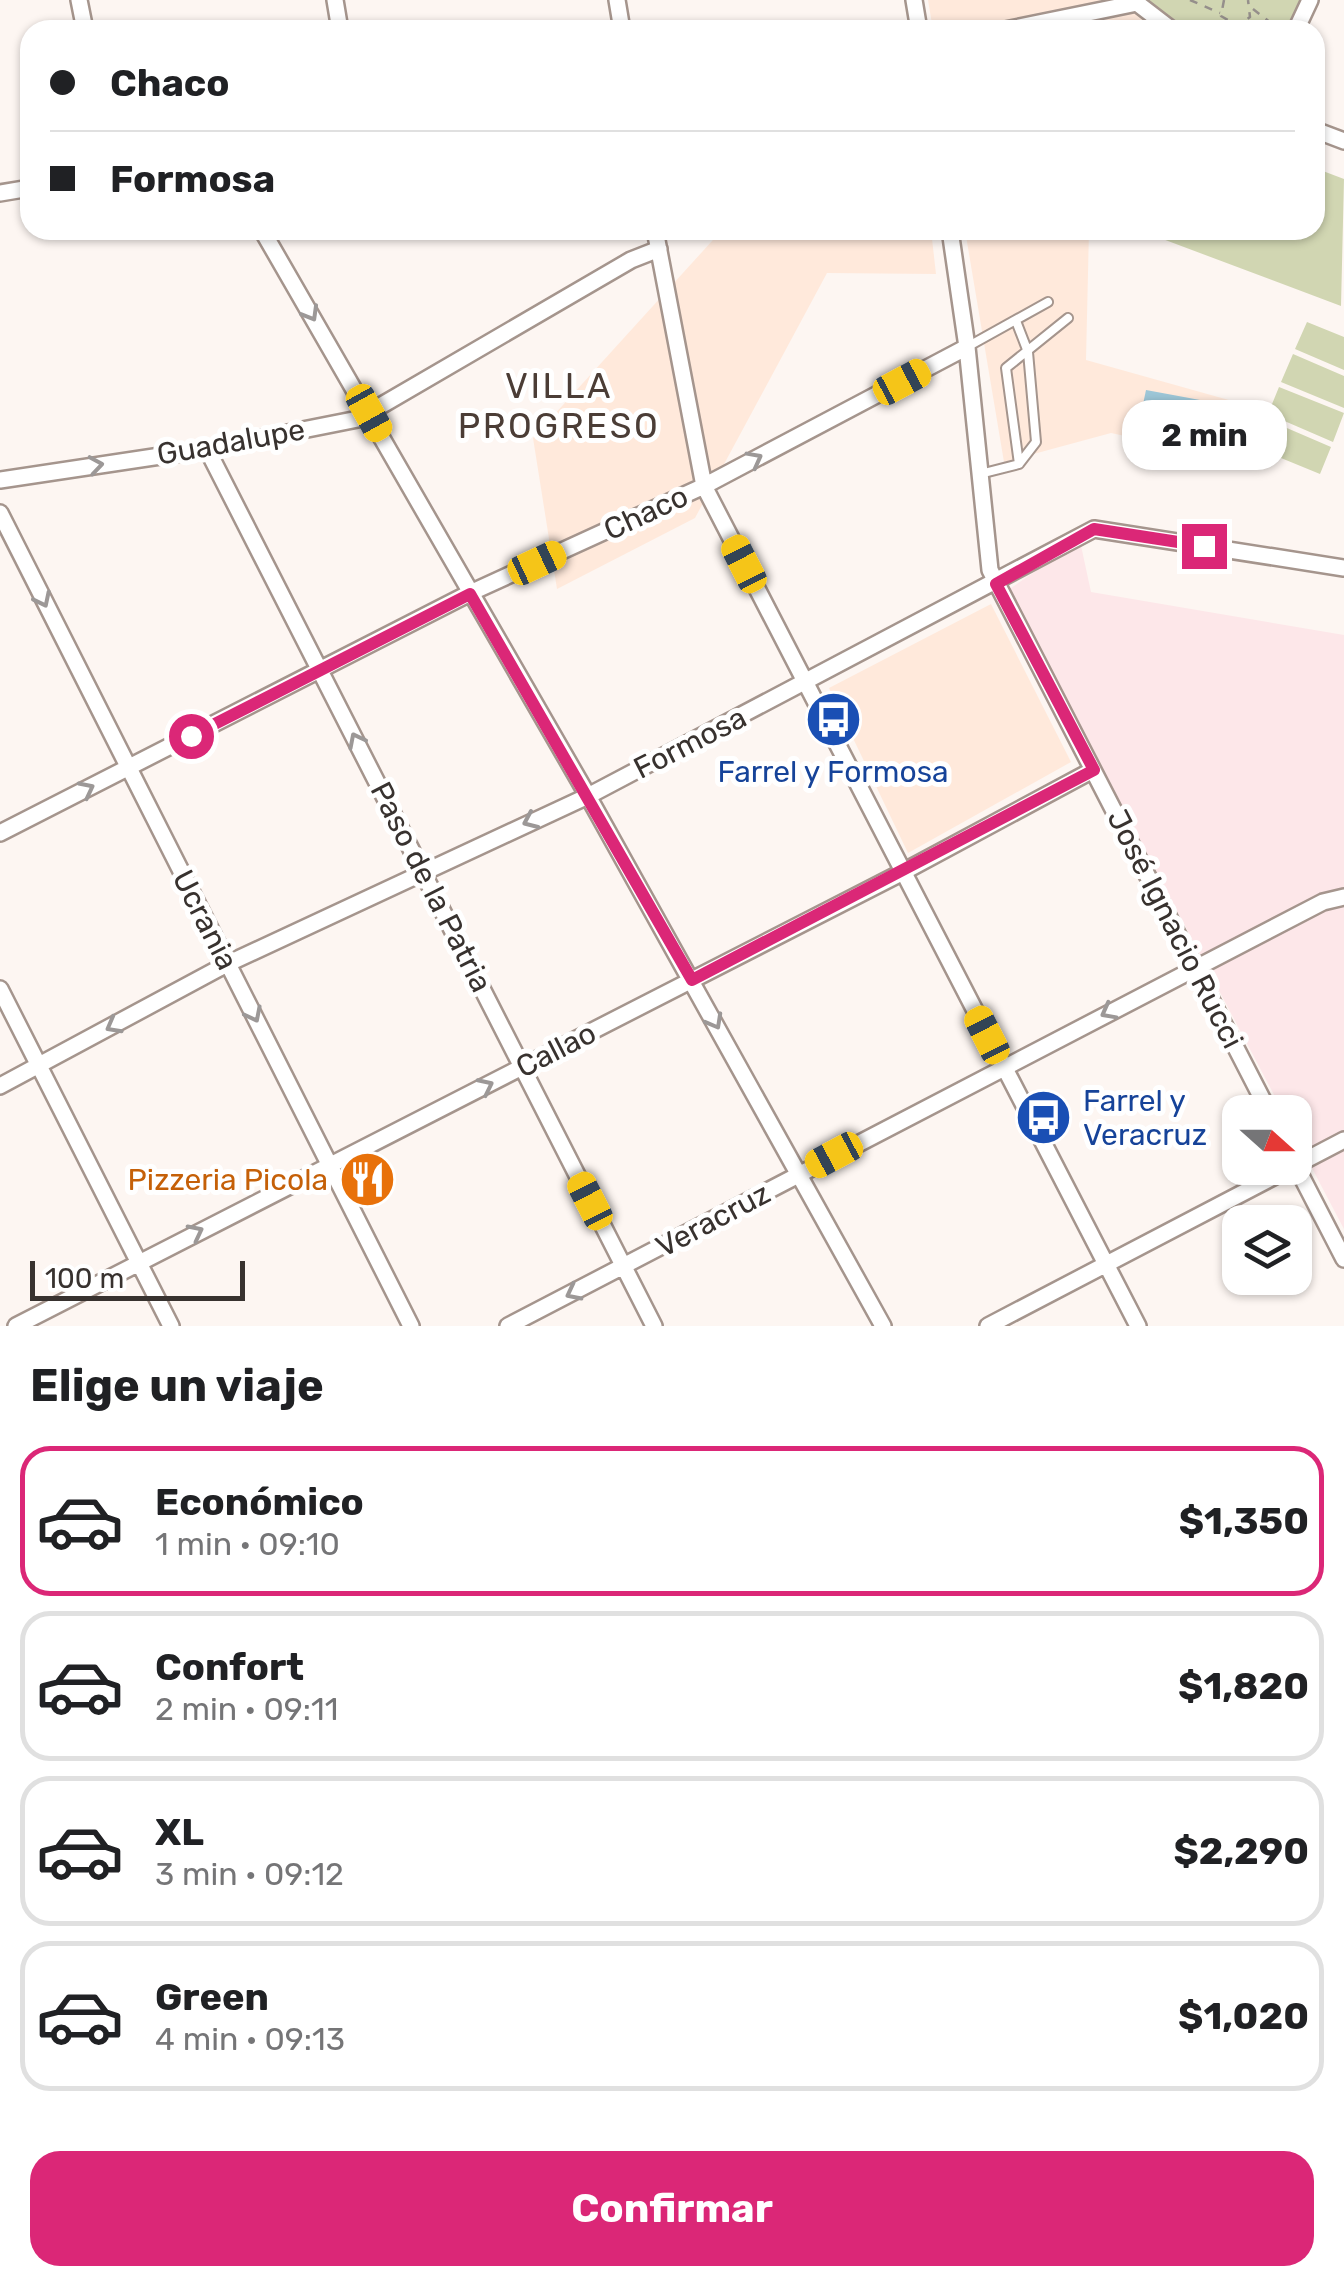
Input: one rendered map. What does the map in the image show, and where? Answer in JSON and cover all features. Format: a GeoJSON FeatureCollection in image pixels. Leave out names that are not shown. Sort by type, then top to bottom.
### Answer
{"type":"FeatureCollection","features":[{"type":"Feature","properties":{"kind":"street"},"geometry":{"type":"LineString","coordinates":[[1050,20],[1137,1],[1160,20]]}},
{"type":"Feature","properties":{"kind":"street"},"geometry":{"type":"LineString","coordinates":[[268,240],[588,796],[883,1326]]}},
{"type":"Feature","properties":{"kind":"street"},"geometry":{"type":"LineString","coordinates":[[658,240],[704,486],[1138,1326]]}},
{"type":"Feature","properties":{"kind":"street","name":"José Ignacio Rucci"},"geometry":{"type":"LineString","coordinates":[[951,240],[967,347],[990,570],[1260,1095]]}},
{"type":"Feature","properties":{"kind":"street","name":"Guadalupe"},"geometry":{"type":"LineString","coordinates":[[0,480],[348,422],[630,260],[659,250]]}},
{"type":"Feature","properties":{"kind":"street","name":"Chaco"},"geometry":{"type":"LineString","coordinates":[[0,833],[470,594],[704,486],[967,347]]}},
{"type":"Feature","properties":{"kind":"street","name":"Paso de la Patria"},"geometry":{"type":"LineString","coordinates":[[207,448],[654,1326]]}},
{"type":"Feature","properties":{"kind":"street","name":"Ucrania"},"geometry":{"type":"LineString","coordinates":[[0,513],[411,1326]]}},
{"type":"Feature","properties":{"kind":"street","name":"Formosa"},"geometry":{"type":"LineString","coordinates":[[0,1086],[227,964],[423,869],[588,796],[1099,528],[1344,568]]}},
{"type":"Feature","properties":{"kind":"street","name":"Callao"},"geometry":{"type":"LineString","coordinates":[[16,1326],[330,1162],[904,872],[1094,770]]}},
{"type":"Feature","properties":{"kind":"street","name":"Veracruz"},"geometry":{"type":"LineString","coordinates":[[508,1326],[625,1268],[1194,966],[1323,902],[1344,897]]}},
{"type":"Feature","properties":{"kind":"street"},"geometry":{"type":"LineString","coordinates":[[0,989],[172,1326]]}},
{"type":"Feature","properties":{"kind":"street"},"geometry":{"type":"LineString","coordinates":[[1312,1157],[1344,1140]]}},
{"type":"Feature","properties":{"kind":"street"},"geometry":{"type":"LineString","coordinates":[[988,1326],[1260,1185]]}},
{"type":"Feature","properties":{"kind":"street"},"geometry":{"type":"LineString","coordinates":[[1306,1185],[1344,1258]]}},
{"type":"Feature","properties":{"kind":"lane"},"geometry":{"type":"LineString","coordinates":[[967,347],[1048,302]]}},
{"type":"Feature","properties":{"kind":"lane"},"geometry":{"type":"LineString","coordinates":[[1019,464],[1006,368],[1068,318]]}},
{"type":"Feature","properties":{"kind":"lane"},"geometry":{"type":"LineString","coordinates":[[980,474],[1019,464],[1033,450],[1038,430],[1028,352],[1016,322]]}},
{"type":"Feature","properties":{"kind":"path"},"geometry":{"type":"LineString","coordinates":[[1190,0],[1227,20]]}},
{"type":"Feature","properties":{"kind":"path"},"geometry":{"type":"LineString","coordinates":[[1221,14],[1224,0]]}},
{"type":"Feature","properties":{"kind":"path"},"geometry":{"type":"LineString","coordinates":[[1248,20],[1250,1]]}},
{"type":"Feature","properties":{"kind":"path"},"geometry":{"type":"LineString","coordinates":[[1252,8],[1267,20]]}},
{"type":"Feature","properties":{"kind":"shaded area"},"geometry":{"type":"Polygon","coordinates":[[[928,0],[1130,0],[1149,20],[931,20],[928,0]]]}},
{"type":"Feature","properties":{"kind":"shaded area"},"geometry":{"type":"Polygon","coordinates":[[[713,240],[932,240],[936,274],[827,273],[695,518],[557,589],[533,438],[713,240]]]}},
{"type":"Feature","properties":{"kind":"shaded area"},"geometry":{"type":"Polygon","coordinates":[[[967,240],[1089,240],[1086,360],[1243,404],[1228,458],[1111,433],[1004,462],[967,240]]]}},
{"type":"Feature","properties":{"kind":"shaded area"},"geometry":{"type":"Polygon","coordinates":[[[1080,541],[1091,592],[1344,635],[1344,1229],[1312,1168],[1312,1095],[1274,1095],[1008,590],[1080,541]]]}},
{"type":"Feature","properties":{"kind":"shaded area"},"geometry":{"type":"Polygon","coordinates":[[[991,604],[1071,762],[908,853],[829,688],[991,604]]]}},
{"type":"Feature","properties":{"kind":"green space"},"geometry":{"type":"Polygon","coordinates":[[[1137,0],[1310,0],[1301,20],[1160,20],[1137,0]]]}},
{"type":"Feature","properties":{"kind":"green space"},"geometry":{"type":"Polygon","coordinates":[[[1325,172],[1344,179],[1341,306],[1165,240],[1325,240],[1325,172]]]}},
{"type":"Feature","properties":{"kind":"green space"},"geometry":{"type":"Polygon","coordinates":[[[1307,322],[1344,337],[1344,370],[1295,349],[1307,322]]]}},
{"type":"Feature","properties":{"kind":"green space"},"geometry":{"type":"Polygon","coordinates":[[[1293,354],[1344,376],[1344,408],[1281,382],[1293,354]]]}},
{"type":"Feature","properties":{"kind":"green space"},"geometry":{"type":"Polygon","coordinates":[[[1279,387],[1344,413],[1333,442],[1268,414],[1279,387]]]}},
{"type":"Feature","properties":{"kind":"green space"},"geometry":{"type":"Polygon","coordinates":[[[1266,419],[1331,447],[1320,474],[1254,447],[1266,419]]]}},
{"type":"Feature","properties":{"kind":"water"},"geometry":{"type":"Polygon","coordinates":[[[1146,390],[1200,400],[1195,424],[1141,414],[1146,390]]]}},
{"type":"Feature","properties":{"kind":"building","name":"Pizzeria Picola"},"geometry":{"type":"Polygon","coordinates":[[[367,1165],[376,1182],[364,1189],[357,1177],[367,1165]]]}},
{"type":"Feature","properties":{"kind":"place","name":"Farrel y Formosa"},"geometry":{"type":"Point","coordinates":[833,720]}},
{"type":"Feature","properties":{"kind":"place","name":"Farrel y Veracruz"},"geometry":{"type":"Point","coordinates":[1044,1118]}},
{"type":"Feature","properties":{"kind":"place","name":"Pizzeria Picola"},"geometry":{"type":"Point","coordinates":[367,1180]}},
{"type":"Feature","properties":{"kind":"district","name":"VILLA PROGRESO"},"geometry":{"type":"Point","coordinates":[559,406]}},
{"type":"Feature","properties":{"kind":"route"},"geometry":{"type":"LineString","coordinates":[[191,736],[470,594],[692,980],[1094,770],[996,584],[1099,528],[1204,546]]}}]}
